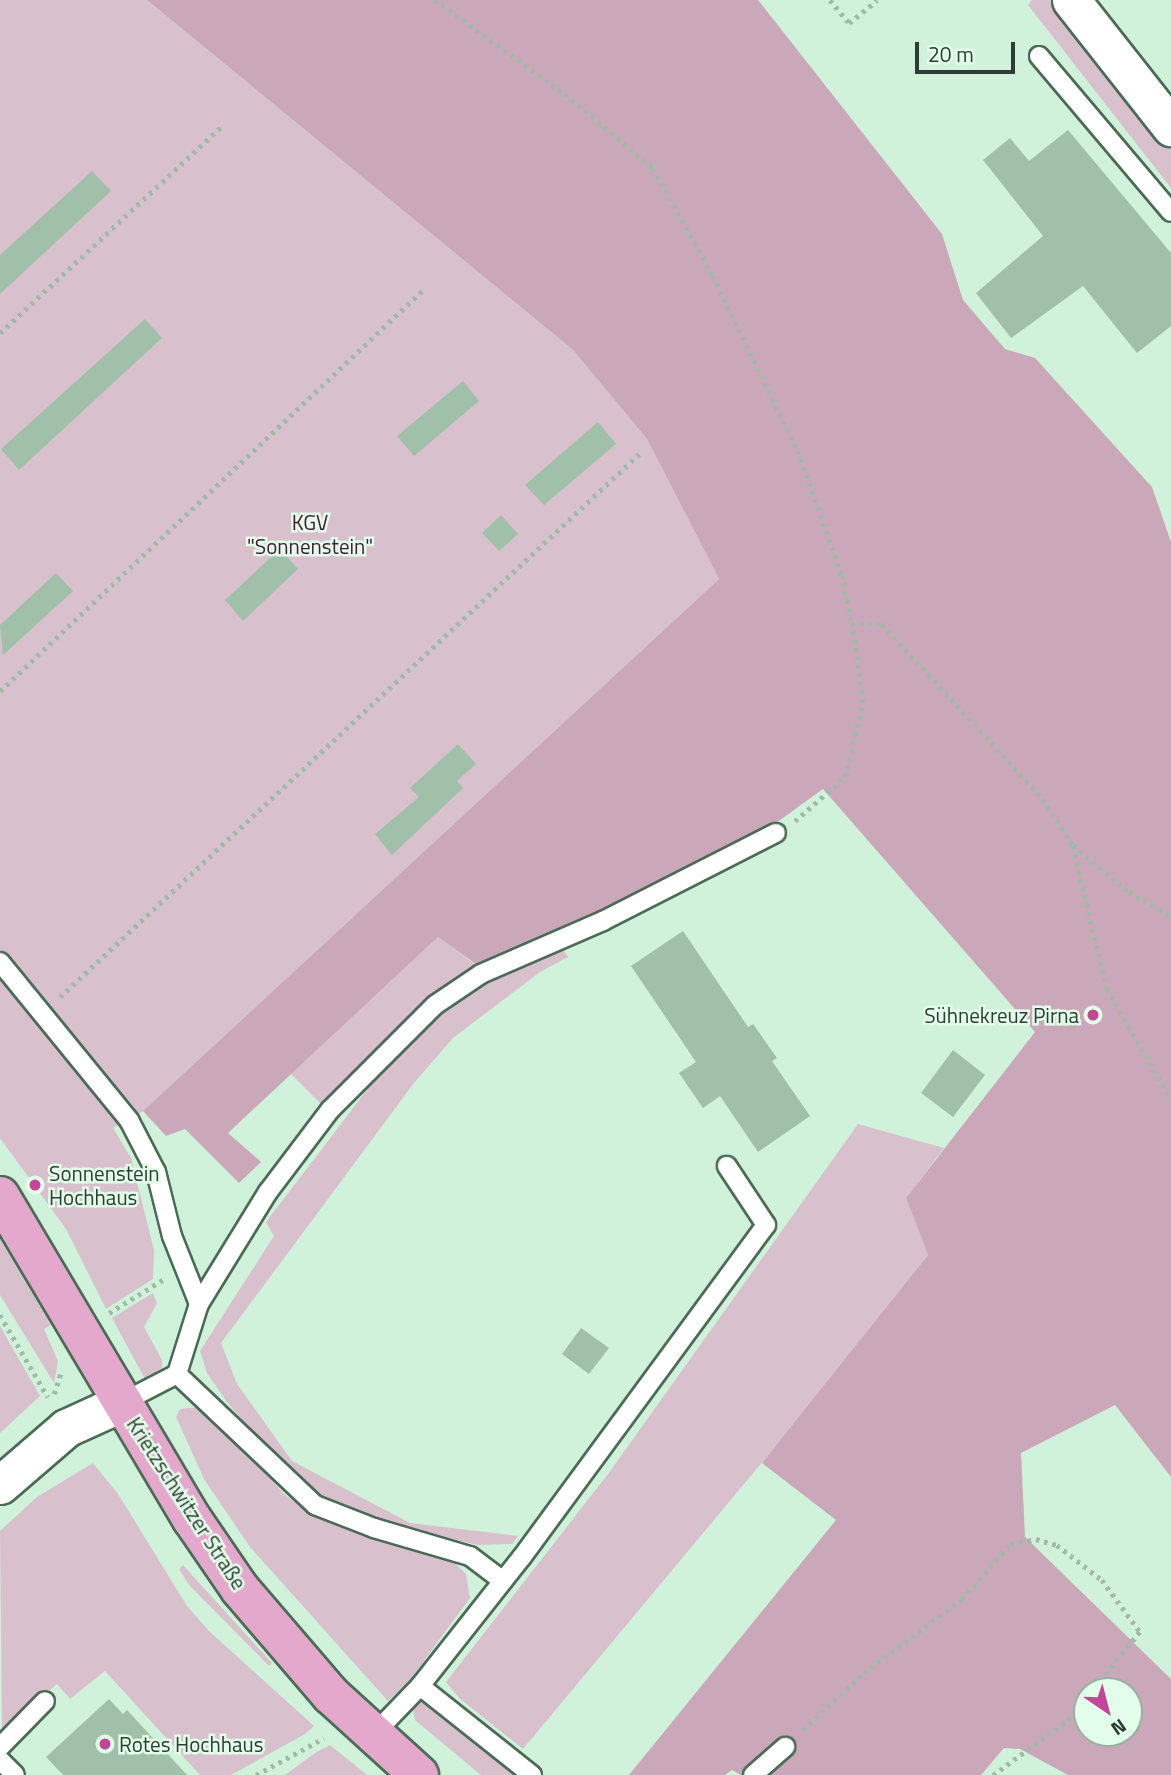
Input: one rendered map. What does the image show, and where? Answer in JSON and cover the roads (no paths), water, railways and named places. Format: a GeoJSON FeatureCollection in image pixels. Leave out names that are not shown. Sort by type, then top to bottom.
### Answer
{"type":"FeatureCollection","features":[{"type":"Feature","properties":{"kind":"main road","name":"Krietzschwitzer Straße"},"geometry":{"type":"LineString","coordinates":[[0,1196],[123,1402],[240,1589],[331,1695],[419,1775]]}},
{"type":"Feature","properties":{"kind":"street"},"geometry":{"type":"LineString","coordinates":[[1071,0],[1171,127]]}},
{"type":"Feature","properties":{"kind":"street"},"geometry":{"type":"LineString","coordinates":[[0,1485],[66,1428],[123,1402]]}},
{"type":"Feature","properties":{"kind":"lane"},"geometry":{"type":"LineString","coordinates":[[1039,56],[1171,212]]}},
{"type":"Feature","properties":{"kind":"lane"},"geometry":{"type":"LineString","coordinates":[[123,1402],[177,1374],[199,1304],[268,1192],[330,1110],[435,1005],[481,974],[603,921],[776,833]]}},
{"type":"Feature","properties":{"kind":"lane"},"geometry":{"type":"LineString","coordinates":[[0,962],[129,1120],[156,1172],[184,1265],[199,1304]]}},
{"type":"Feature","properties":{"kind":"lane"},"geometry":{"type":"LineString","coordinates":[[373,1735],[420,1686],[503,1581],[766,1225],[727,1166]]}},
{"type":"Feature","properties":{"kind":"lane"},"geometry":{"type":"LineString","coordinates":[[177,1374],[315,1505],[374,1528],[470,1556],[503,1581]]}},
{"type":"Feature","properties":{"kind":"lane"},"geometry":{"type":"LineString","coordinates":[[420,1686],[532,1775]]}},
{"type":"Feature","properties":{"kind":"lane"},"geometry":{"type":"LineString","coordinates":[[0,1747],[45,1701]]}},
{"type":"Feature","properties":{"kind":"lane"},"geometry":{"type":"LineString","coordinates":[[752,1775],[785,1747]]}},
{"type":"Feature","properties":{"kind":"lane"},"geometry":{"type":"LineString","coordinates":[[0,1760],[15,1775]]}},
{"type":"Feature","properties":{"kind":"place","name":"Sühnekreuz Pirna"},"geometry":{"type":"Point","coordinates":[1093,1015]}},
{"type":"Feature","properties":{"kind":"place","name":"Sonnenstein Hochhaus"},"geometry":{"type":"Point","coordinates":[35,1185]}},
{"type":"Feature","properties":{"kind":"place","name":"Rotes Hochhaus"},"geometry":{"type":"Point","coordinates":[105,1744]}},
{"type":"Feature","properties":{"kind":"park label","name":"KGV \"Sonnenstein\""},"geometry":{"type":"Point","coordinates":[310,534]}}]}
